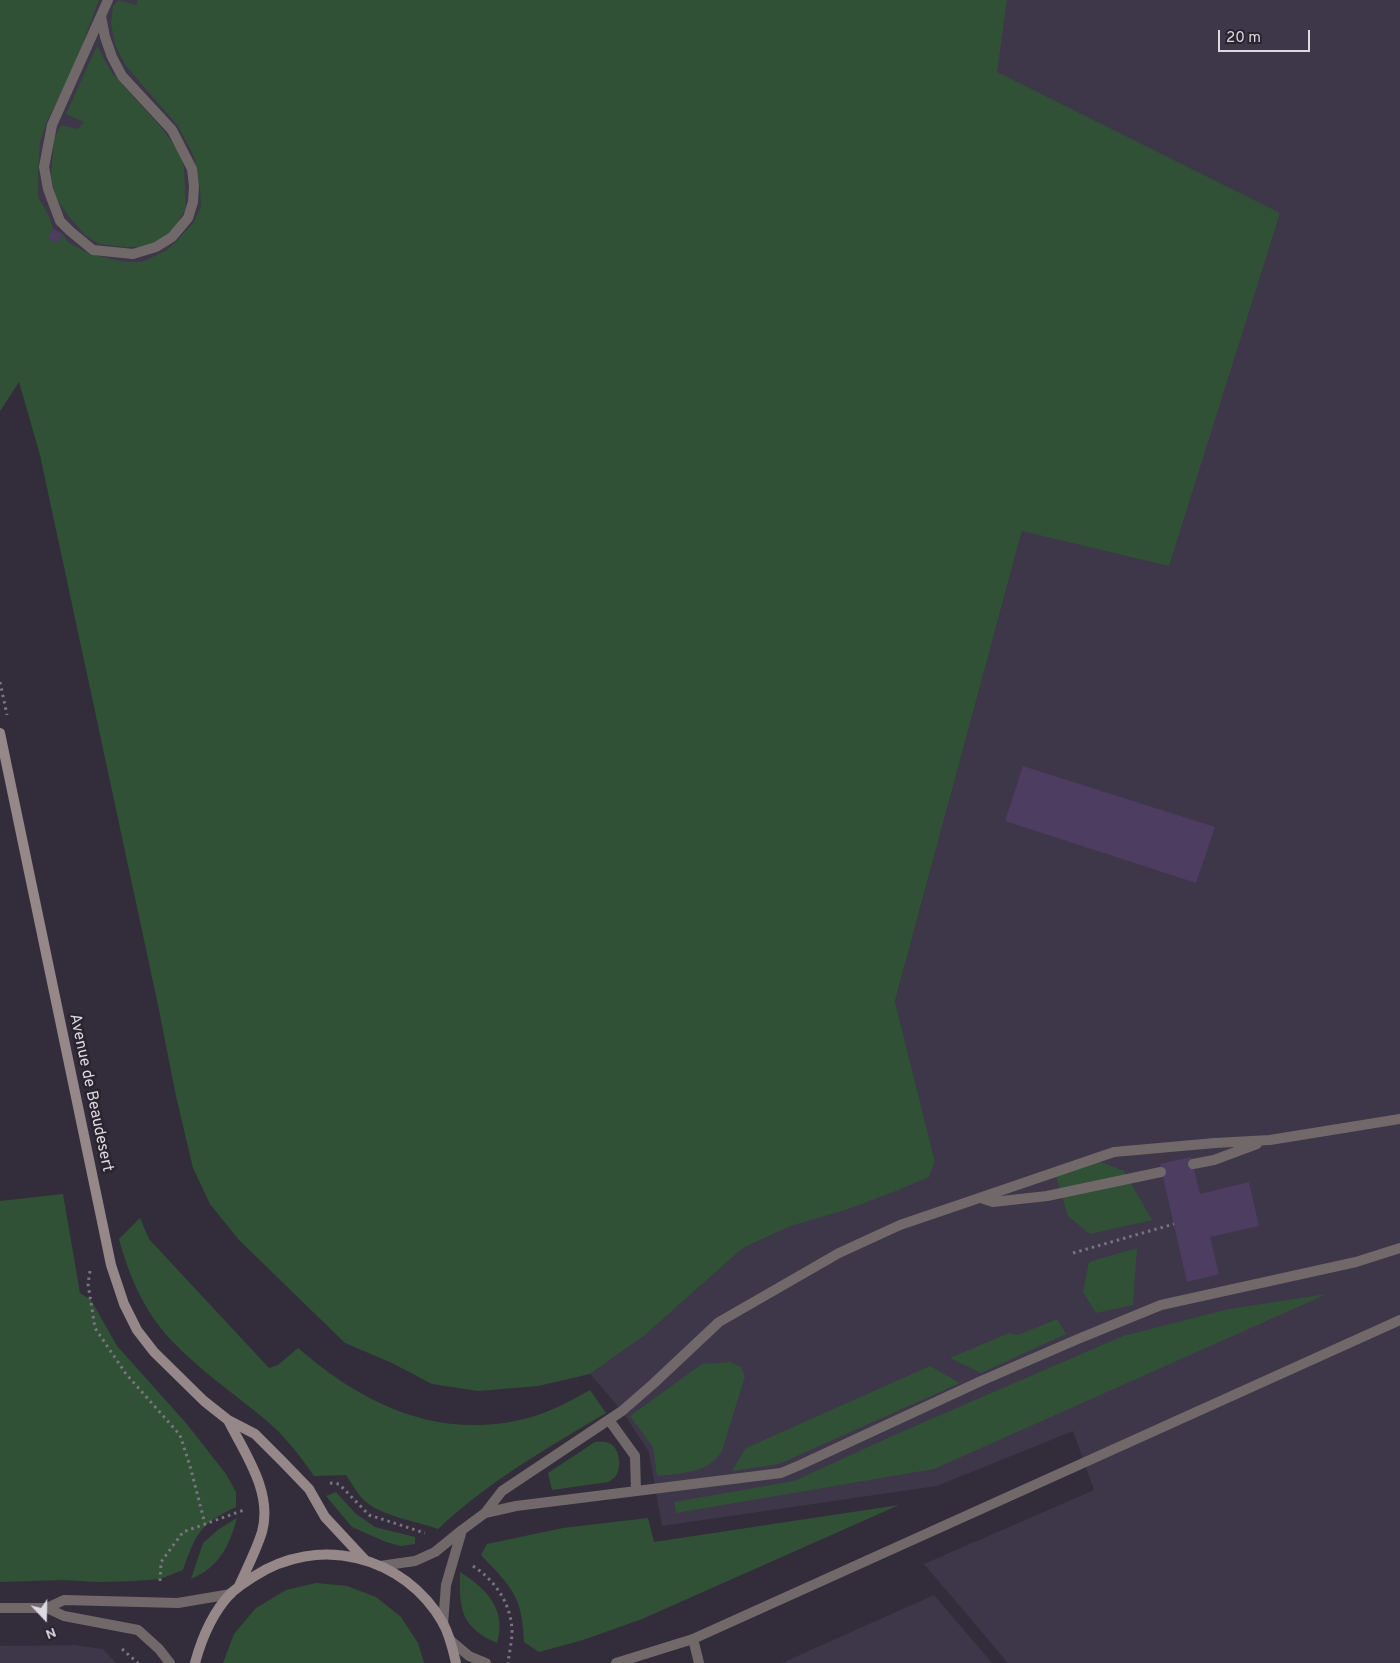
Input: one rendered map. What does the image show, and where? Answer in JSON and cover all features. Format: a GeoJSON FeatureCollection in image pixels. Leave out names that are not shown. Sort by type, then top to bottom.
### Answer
{"type":"FeatureCollection","features":[{"type":"Feature","properties":{"kind":"main road","name":"Avenue de Beaudesert"},"geometry":{"type":"LineString","coordinates":[[0,733],[111,1265],[124,1304],[137,1330],[154,1352],[204,1401],[228,1420]]}},
{"type":"Feature","properties":{"kind":"main road"},"geometry":{"type":"LineString","coordinates":[[228,1420],[255,1434],[284,1462],[309,1489],[325,1517],[365,1560]]}},
{"type":"Feature","properties":{"kind":"main road"},"geometry":{"type":"LineString","coordinates":[[228,1420],[262,1488],[265,1509],[262,1531],[239,1586]]}},
{"type":"Feature","properties":{"kind":"main road"},"geometry":{"type":"LineString","coordinates":[[195,1663],[202,1639],[214,1615],[239,1586],[267,1568],[298,1557],[332,1554],[365,1560],[405,1580],[426,1600],[443,1624],[450,1640],[456,1663]]}},
{"type":"Feature","properties":{"kind":"street"},"geometry":{"type":"LineString","coordinates":[[101,16],[105,38],[122,76],[172,130],[192,168],[193,202],[188,218],[172,236],[156,246],[133,254],[94,250],[70,231],[60,221],[48,189],[44,167],[52,125],[108,0]]}},
{"type":"Feature","properties":{"kind":"street"},"geometry":{"type":"LineString","coordinates":[[380,1566],[415,1561],[435,1552],[485,1513],[502,1491],[609,1420],[653,1384],[719,1322],[839,1252],[908,1222],[1114,1152],[1270,1140],[1400,1119]]}},
{"type":"Feature","properties":{"kind":"street"},"geometry":{"type":"LineString","coordinates":[[1193,1164],[1214,1160],[1270,1140]]}},
{"type":"Feature","properties":{"kind":"street"},"geometry":{"type":"LineString","coordinates":[[982,1198],[993,1202],[1047,1196],[1162,1172]]}},
{"type":"Feature","properties":{"kind":"street"},"geometry":{"type":"LineString","coordinates":[[485,1513],[516,1506],[781,1473],[981,1381],[1161,1305],[1356,1262],[1400,1248]]}},
{"type":"Feature","properties":{"kind":"street"},"geometry":{"type":"LineString","coordinates":[[616,1663],[693,1639],[1400,1320]]}},
{"type":"Feature","properties":{"kind":"street"},"geometry":{"type":"LineString","coordinates":[[609,1420],[635,1456],[636,1491]]}},
{"type":"Feature","properties":{"kind":"street"},"geometry":{"type":"LineString","coordinates":[[443,1624],[446,1585],[462,1530]]}},
{"type":"Feature","properties":{"kind":"street"},"geometry":{"type":"LineString","coordinates":[[47,1608],[64,1600],[178,1604],[231,1594]]}},
{"type":"Feature","properties":{"kind":"street"},"geometry":{"type":"LineString","coordinates":[[0,1608],[47,1608],[64,1616],[138,1630],[159,1649],[170,1663]]}},
{"type":"Feature","properties":{"kind":"street"},"geometry":{"type":"LineString","coordinates":[[693,1639],[699,1663]]}},
{"type":"Feature","properties":{"kind":"street"},"geometry":{"type":"LineString","coordinates":[[450,1640],[469,1656],[486,1663]]}},
{"type":"Feature","properties":{"kind":"path"},"geometry":{"type":"LineString","coordinates":[[0,682],[7,719]]}},
{"type":"Feature","properties":{"kind":"path"},"geometry":{"type":"LineString","coordinates":[[1073,1253],[1174,1224]]}},
{"type":"Feature","properties":{"kind":"path"},"geometry":{"type":"LineString","coordinates":[[90,1267],[88,1284],[95,1328],[126,1374],[180,1436],[205,1524]]}},
{"type":"Feature","properties":{"kind":"path"},"geometry":{"type":"LineString","coordinates":[[135,1659],[138,1663]]}},
{"type":"Feature","properties":{"kind":"shaded area"},"geometry":{"type":"Polygon","coordinates":[[[0,0],[1400,0],[1400,1663],[1008,1663],[924,1564],[1094,1490],[1073,1431],[937,1486],[662,1526],[649,1452],[622,1411],[590,1374],[645,1335],[743,1248],[791,1226],[891,1193],[935,1161],[895,1001],[1022,531],[1280,213],[19,381],[0,411],[0,0]]]}},
{"type":"Feature","properties":{"kind":"shaded area"},"geometry":{"type":"Polygon","coordinates":[[[934,1595],[992,1663],[782,1663],[813,1649],[934,1595]]]}},
{"type":"Feature","properties":{"kind":"shaded area"},"geometry":{"type":"Polygon","coordinates":[[[74,1645],[103,1649],[116,1663],[0,1663],[0,1646],[74,1645]]]}},
{"type":"Feature","properties":{"kind":"green space"},"geometry":{"type":"Polygon","coordinates":[[[0,0],[99,0],[72,72],[47,121],[40,142],[38,197],[49,216],[53,229],[49,239],[58,243],[63,234],[68,242],[90,254],[125,262],[142,262],[167,250],[194,222],[201,206],[200,187],[194,156],[178,126],[126,66],[115,45],[111,23],[113,6],[119,0],[136,5],[138,0],[1007,0],[997,72],[1280,213],[1169,566],[1022,531],[895,1001],[935,1161],[929,1177],[848,1209],[791,1226],[743,1248],[645,1335],[590,1374],[538,1386],[478,1391],[432,1384],[392,1363],[345,1343],[239,1240],[210,1204],[193,1168],[176,1096],[40,455],[19,382],[0,411],[0,0]]]}},
{"type":"Feature","properties":{"kind":"green space"},"geometry":{"type":"Polygon","coordinates":[[[97,46],[112,73],[160,126],[179,152],[184,167],[186,208],[169,233],[156,242],[140,247],[99,244],[85,235],[56,198],[51,176],[54,139],[61,125],[78,129],[84,122],[66,114],[97,46]]]}},
{"type":"Feature","properties":{"kind":"green space"},"geometry":{"type":"Polygon","coordinates":[[[1095,1160],[1124,1171],[1152,1220],[1090,1234],[1068,1216],[1056,1176],[1095,1160]]]}},
{"type":"Feature","properties":{"kind":"green space"},"geometry":{"type":"Polygon","coordinates":[[[63,1194],[80,1293],[91,1300],[117,1346],[186,1423],[226,1474],[236,1492],[236,1507],[214,1519],[201,1531],[196,1538],[183,1570],[160,1579],[98,1582],[62,1580],[0,1582],[0,1201],[63,1194]]]}},
{"type":"Feature","properties":{"kind":"green space"},"geometry":{"type":"Polygon","coordinates":[[[140,1218],[149,1239],[269,1368],[278,1365],[298,1348],[324,1369],[379,1403],[408,1414],[438,1422],[469,1425],[501,1423],[535,1416],[590,1390],[606,1413],[498,1481],[438,1529],[380,1511],[362,1498],[346,1475],[314,1476],[274,1427],[193,1362],[161,1329],[145,1305],[133,1280],[119,1239],[140,1218]]]}},
{"type":"Feature","properties":{"kind":"green space"},"geometry":{"type":"Polygon","coordinates":[[[1137,1248],[1133,1305],[1096,1313],[1083,1292],[1089,1262],[1137,1248]]]}},
{"type":"Feature","properties":{"kind":"green space"},"geometry":{"type":"Polygon","coordinates":[[[1327,1294],[934,1469],[676,1513],[674,1502],[794,1481],[899,1433],[1123,1336],[1229,1309],[1327,1294]]]}},
{"type":"Feature","properties":{"kind":"green space"},"geometry":{"type":"Polygon","coordinates":[[[1057,1319],[1066,1334],[981,1373],[950,1358],[1009,1333],[1018,1335],[1057,1319]]]}},
{"type":"Feature","properties":{"kind":"green space"},"geometry":{"type":"Polygon","coordinates":[[[730,1362],[741,1367],[745,1376],[722,1451],[716,1459],[702,1468],[684,1473],[657,1476],[653,1447],[630,1416],[702,1364],[730,1362]]]}},
{"type":"Feature","properties":{"kind":"green space"},"geometry":{"type":"Polygon","coordinates":[[[930,1366],[960,1383],[779,1464],[732,1471],[746,1448],[930,1366]]]}},
{"type":"Feature","properties":{"kind":"green space"},"geometry":{"type":"Polygon","coordinates":[[[595,1442],[609,1443],[614,1447],[619,1460],[619,1469],[615,1477],[608,1482],[552,1490],[548,1473],[595,1442]]]}},
{"type":"Feature","properties":{"kind":"green space"},"geometry":{"type":"Polygon","coordinates":[[[336,1492],[355,1513],[375,1527],[415,1537],[415,1544],[401,1546],[386,1542],[352,1527],[326,1496],[336,1492]]]}},
{"type":"Feature","properties":{"kind":"green space"},"geometry":{"type":"Polygon","coordinates":[[[899,1505],[642,1619],[583,1640],[539,1652],[524,1642],[521,1613],[513,1593],[501,1576],[481,1555],[487,1544],[563,1528],[648,1518],[654,1542],[899,1505]]]}},
{"type":"Feature","properties":{"kind":"green space"},"geometry":{"type":"Polygon","coordinates":[[[237,1518],[226,1547],[216,1562],[191,1579],[203,1543],[219,1529],[237,1518]]]}},
{"type":"Feature","properties":{"kind":"green space"},"geometry":{"type":"Polygon","coordinates":[[[460,1572],[486,1593],[497,1611],[499,1631],[497,1643],[485,1637],[469,1624],[460,1597],[460,1572]]]}},
{"type":"Feature","properties":{"kind":"green space"},"geometry":{"type":"Polygon","coordinates":[[[316,1583],[347,1586],[376,1597],[401,1617],[418,1643],[424,1663],[223,1663],[234,1634],[256,1608],[286,1590],[316,1583]]]}},
{"type":"Feature","properties":{"kind":"building"},"geometry":{"type":"Polygon","coordinates":[[[53,229],[63,234],[58,243],[48,238],[53,229]]]}},
{"type":"Feature","properties":{"kind":"building"},"geometry":{"type":"Polygon","coordinates":[[[1023,766],[1215,827],[1196,883],[1005,821],[1023,766]]]}},
{"type":"Feature","properties":{"kind":"building"},"geometry":{"type":"Polygon","coordinates":[[[1191,1157],[1200,1194],[1249,1182],[1259,1226],[1210,1237],[1219,1274],[1187,1282],[1160,1164],[1191,1157]]]}}]}
